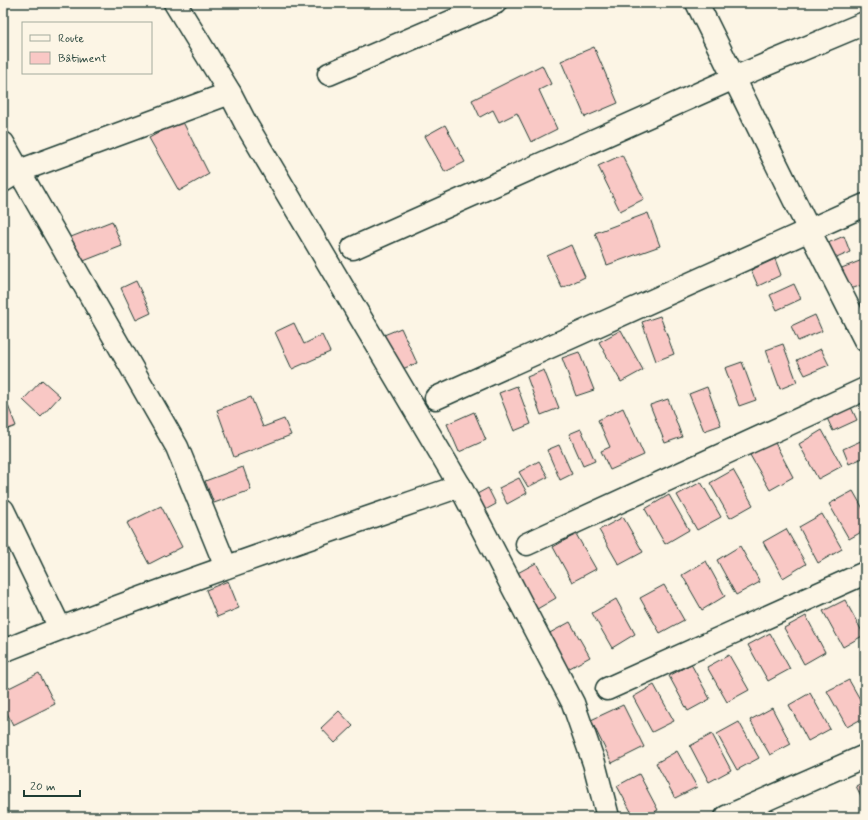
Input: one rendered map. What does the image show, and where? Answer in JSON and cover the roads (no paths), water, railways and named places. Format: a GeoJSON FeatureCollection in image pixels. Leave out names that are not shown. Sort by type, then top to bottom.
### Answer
{"type":"FeatureCollection","features":[{"type":"Feature","properties":{"kind":"street"},"geometry":{"type":"LineString","coordinates":[[175,3],[230,93],[246,124],[460,486],[573,703],[594,763],[608,817]]}},
{"type":"Feature","properties":{"kind":"street"},"geometry":{"type":"LineString","coordinates":[[329,74],[495,3]]}},
{"type":"Feature","properties":{"kind":"street"},"geometry":{"type":"LineString","coordinates":[[697,3],[865,340]]}},
{"type":"Feature","properties":{"kind":"street"},"geometry":{"type":"LineString","coordinates":[[353,248],[734,78],[865,23]]}},
{"type":"Feature","properties":{"kind":"street"},"geometry":{"type":"LineString","coordinates":[[11,176],[230,93]]}},
{"type":"Feature","properties":{"kind":"street"},"geometry":{"type":"LineString","coordinates":[[3,143],[11,176],[177,447],[226,567]]}},
{"type":"Feature","properties":{"kind":"street"},"geometry":{"type":"LineString","coordinates":[[436,398],[865,205]]}},
{"type":"Feature","properties":{"kind":"street"},"geometry":{"type":"LineString","coordinates":[[527,544],[865,389]]}},
{"type":"Feature","properties":{"kind":"street"},"geometry":{"type":"LineString","coordinates":[[3,651],[60,628],[226,567],[460,486]]}},
{"type":"Feature","properties":{"kind":"street"},"geometry":{"type":"LineString","coordinates":[[3,510],[60,628]]}},
{"type":"Feature","properties":{"kind":"street"},"geometry":{"type":"LineString","coordinates":[[607,689],[865,573]]}},
{"type":"Feature","properties":{"kind":"street"},"geometry":{"type":"LineString","coordinates":[[726,817],[865,756]]}}]}
